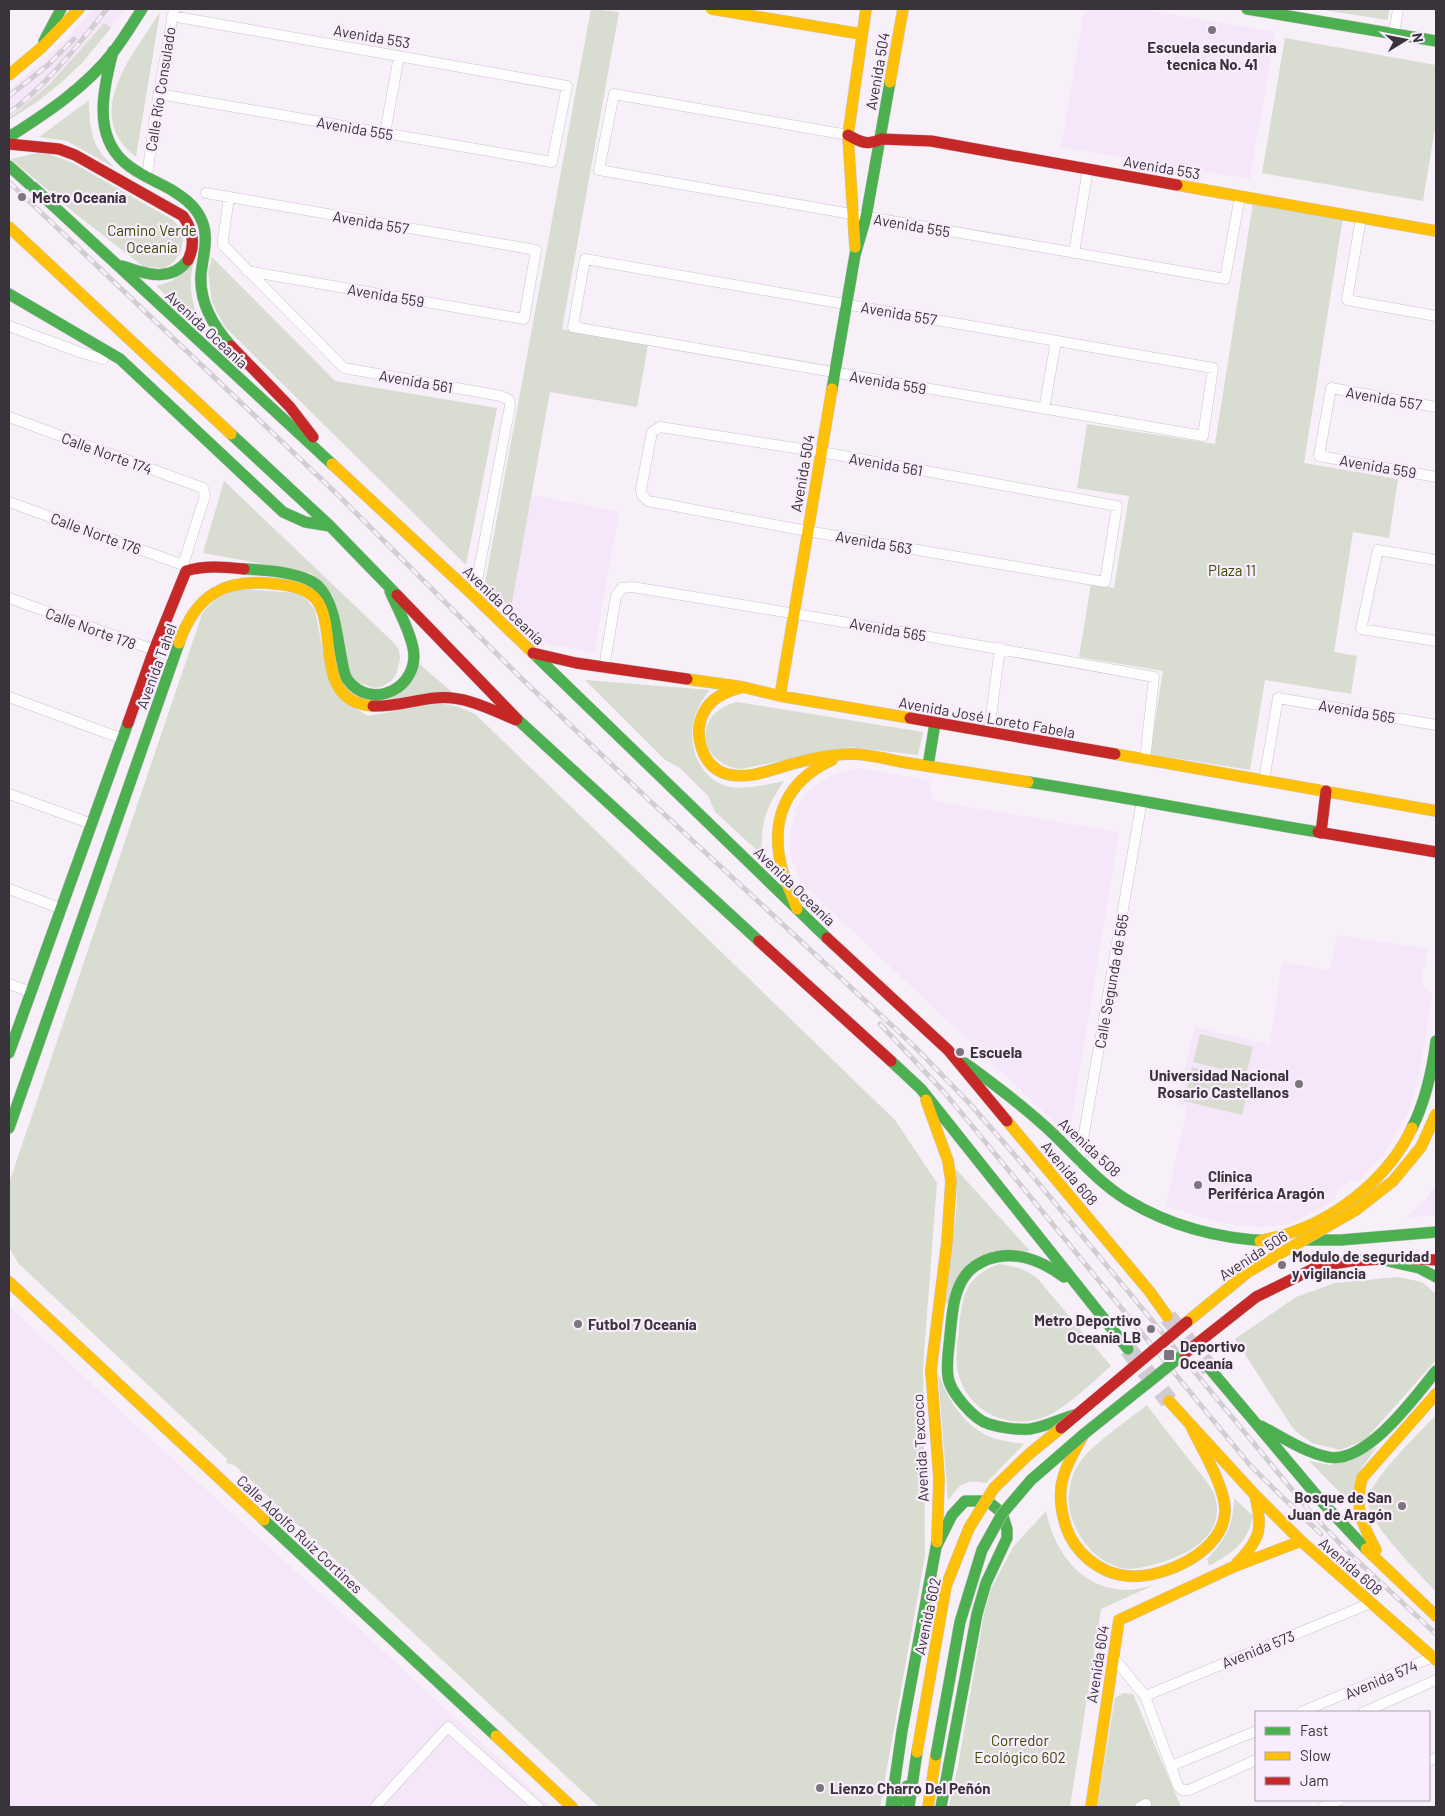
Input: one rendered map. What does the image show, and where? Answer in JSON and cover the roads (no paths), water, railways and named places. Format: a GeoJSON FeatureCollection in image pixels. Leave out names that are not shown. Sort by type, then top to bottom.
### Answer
{"type":"FeatureCollection","features":[{"type":"Feature","properties":{"kind":"main road"},"geometry":{"type":"LineString","coordinates":[[41,48],[61,9]]}},
{"type":"Feature","properties":{"kind":"main road"},"geometry":{"type":"LineString","coordinates":[[9,75],[41,48],[79,9]]}},
{"type":"Feature","properties":{"kind":"main road"},"geometry":{"type":"LineString","coordinates":[[9,137],[28,125],[78,86],[113,51],[142,9]]}},
{"type":"Feature","properties":{"kind":"main road"},"geometry":{"type":"LineString","coordinates":[[712,9],[861,34]]}},
{"type":"Feature","properties":{"kind":"main road","name":"Avenida 504"},"geometry":{"type":"LineString","coordinates":[[855,255],[851,214],[848,135],[866,9]]}},
{"type":"Feature","properties":{"kind":"main road","name":"Avenida 504"},"geometry":{"type":"LineString","coordinates":[[780,696],[855,255],[866,217],[903,9]]}},
{"type":"Feature","properties":{"kind":"main road"},"geometry":{"type":"LineString","coordinates":[[1247,9],[1273,11],[1436,41]]}},
{"type":"Feature","properties":{"kind":"main road"},"geometry":{"type":"LineString","coordinates":[[113,51],[103,93],[102,109],[104,126],[112,145],[126,163],[184,198],[195,208],[205,229],[206,247],[202,269],[202,286],[205,305],[213,324],[226,342],[308,429],[328,462]]}},
{"type":"Feature","properties":{"kind":"main road","name":"Avenida 553"},"geometry":{"type":"LineString","coordinates":[[848,135],[864,144],[873,143],[881,139],[931,141],[1436,231]]}},
{"type":"Feature","properties":{"kind":"main road"},"geometry":{"type":"LineString","coordinates":[[9,144],[59,149],[75,155],[183,216],[189,223],[194,236],[192,252],[184,264],[173,272],[153,275],[138,272],[112,262]]}},
{"type":"Feature","properties":{"kind":"main road","name":"Avenida Oceanía"},"geometry":{"type":"LineString","coordinates":[[9,166],[474,596],[797,910],[948,1050]]}},
{"type":"Feature","properties":{"kind":"main road"},"geometry":{"type":"LineString","coordinates":[[9,227],[330,526],[518,721],[921,1089],[1128,1349]]}},
{"type":"Feature","properties":{"kind":"main road"},"geometry":{"type":"LineString","coordinates":[[9,294],[120,359],[283,512],[305,522],[330,526]]}},
{"type":"Feature","properties":{"kind":"main road"},"geometry":{"type":"LineString","coordinates":[[185,568],[200,566],[232,568],[301,576],[314,582],[329,601],[346,678],[359,689],[376,695],[393,691],[407,681],[412,670],[414,658],[412,646],[387,583]]}},
{"type":"Feature","properties":{"kind":"main road","name":"Avenida Tahel"},"geometry":{"type":"LineString","coordinates":[[9,1053],[185,568]]}},
{"type":"Feature","properties":{"kind":"main road","name":"Avenida Tahel"},"geometry":{"type":"LineString","coordinates":[[9,1128],[174,657],[190,617],[197,606],[214,592],[235,584],[248,582],[298,587],[315,597],[324,614],[332,672],[337,685],[347,696],[359,704],[373,707],[445,697],[466,700],[518,721]]}},
{"type":"Feature","properties":{"kind":"main road","name":"Avenida José Loreto Fabela"},"geometry":{"type":"LineString","coordinates":[[533,653],[576,664],[743,687],[780,696],[1436,811]]}},
{"type":"Feature","properties":{"kind":"main road"},"geometry":{"type":"LineString","coordinates":[[743,687],[723,692],[708,704],[701,716],[698,731],[700,745],[706,758],[716,768],[729,774],[744,776],[812,759],[852,754],[1142,800],[1196,812],[1436,852]]}},
{"type":"Feature","properties":{"kind":"main road"},"geometry":{"type":"LineString","coordinates":[[928,766],[935,723]]}},
{"type":"Feature","properties":{"kind":"main road"},"geometry":{"type":"LineString","coordinates":[[797,910],[780,864],[777,840],[780,816],[789,793],[805,775],[826,762],[852,754]]}},
{"type":"Feature","properties":{"kind":"main road"},"geometry":{"type":"LineString","coordinates":[[1321,833],[1326,791]]}},
{"type":"Feature","properties":{"kind":"main road"},"geometry":{"type":"LineString","coordinates":[[1260,1241],[1296,1232],[1325,1216],[1359,1196],[1384,1171],[1405,1142],[1419,1116],[1429,1086],[1436,1041]]}},
{"type":"Feature","properties":{"kind":"main road","name":"Avenida 508"},"geometry":{"type":"LineString","coordinates":[[948,1050],[1028,1111],[1079,1162],[1110,1188],[1152,1214],[1212,1234],[1260,1241],[1341,1240],[1436,1232]]}},
{"type":"Feature","properties":{"kind":"main road","name":"Avenida 608"},"geometry":{"type":"LineString","coordinates":[[948,1050],[1150,1292],[1167,1316]]}},
{"type":"Feature","properties":{"kind":"main road","name":"Avenida Texcoco"},"geometry":{"type":"LineString","coordinates":[[891,1807],[902,1731],[937,1545],[939,1478],[931,1370],[947,1242],[951,1181],[948,1161],[942,1142],[921,1089]]}},
{"type":"Feature","properties":{"kind":"main road","name":"Avenida 506"},"geometry":{"type":"LineString","coordinates":[[1074,1415],[1248,1272],[1356,1210],[1393,1181],[1421,1147],[1436,1114]]}},
{"type":"Feature","properties":{"kind":"main road"},"geometry":{"type":"LineString","coordinates":[[1074,1415],[1031,1430],[987,1424],[960,1402],[948,1379],[947,1368],[956,1295],[961,1281],[971,1268],[977,1264],[992,1258],[1018,1256],[1036,1260],[1060,1273],[1081,1292]]}},
{"type":"Feature","properties":{"kind":"main road"},"geometry":{"type":"LineString","coordinates":[[928,1807],[966,1598],[982,1550],[1002,1514],[1016,1496],[1031,1480],[1084,1434],[1256,1297],[1317,1267],[1351,1261],[1400,1258],[1436,1260]]}},
{"type":"Feature","properties":{"kind":"main road"},"geometry":{"type":"LineString","coordinates":[[1383,1259],[1419,1268],[1436,1277]]}},
{"type":"Feature","properties":{"kind":"main road","name":"Calle Adolfo Ruiz Cortines"},"geometry":{"type":"LineString","coordinates":[[9,1282],[572,1807]]}},
{"type":"Feature","properties":{"kind":"main road","name":"Avenida 608"},"geometry":{"type":"LineString","coordinates":[[1210,1369],[1323,1503],[1385,1568],[1436,1616]]}},
{"type":"Feature","properties":{"kind":"main road"},"geometry":{"type":"LineString","coordinates":[[1254,1422],[1311,1451],[1336,1458],[1354,1452],[1372,1442],[1436,1372]]}},
{"type":"Feature","properties":{"kind":"main road"},"geometry":{"type":"LineString","coordinates":[[1385,1568],[1360,1520],[1357,1503],[1362,1478],[1436,1394]]}},
{"type":"Feature","properties":{"kind":"main road","name":"Avenida 608"},"geometry":{"type":"LineString","coordinates":[[1169,1401],[1255,1496],[1301,1542],[1434,1658]]}},
{"type":"Feature","properties":{"kind":"main road","name":"Avenida 602"},"geometry":{"type":"LineString","coordinates":[[909,1807],[912,1776],[946,1586],[969,1528],[994,1488],[1074,1415]]}},
{"type":"Feature","properties":{"kind":"main road"},"geometry":{"type":"LineString","coordinates":[[1084,1434],[1067,1466],[1061,1485],[1060,1504],[1063,1521],[1072,1539],[1083,1554],[1096,1565],[1111,1572],[1128,1576],[1149,1574],[1169,1569],[1201,1553],[1220,1532],[1226,1506],[1224,1495],[1191,1426]]}},
{"type":"Feature","properties":{"kind":"main road","name":"Avenida 604"},"geometry":{"type":"LineString","coordinates":[[1233,1567],[1248,1552],[1259,1536],[1261,1526],[1260,1515],[1255,1496]]}},
{"type":"Feature","properties":{"kind":"main road"},"geometry":{"type":"LineString","coordinates":[[937,1545],[952,1515],[965,1501],[978,1499],[991,1502],[1001,1511],[1005,1518],[1008,1531],[1007,1538],[986,1583],[976,1614],[941,1807]]}},
{"type":"Feature","properties":{"kind":"main road","name":"Avenida 604"},"geometry":{"type":"LineString","coordinates":[[1091,1807],[1119,1620],[1233,1567],[1301,1542]]}},
{"type":"Feature","properties":{"kind":"main road"},"geometry":{"type":"LineString","coordinates":[[896,1807],[912,1776]]}},
{"type":"Feature","properties":{"kind":"street"},"geometry":{"type":"LineString","coordinates":[[1394,34],[1398,9]]}},
{"type":"Feature","properties":{"kind":"street","name":"Avenida 553"},"geometry":{"type":"LineString","coordinates":[[173,13],[567,86],[552,162]]}},
{"type":"Feature","properties":{"kind":"street","name":"Calle Río Consulado"},"geometry":{"type":"LineString","coordinates":[[148,169],[173,13]]}},
{"type":"Feature","properties":{"kind":"street"},"geometry":{"type":"LineString","coordinates":[[386,133],[399,56]]}},
{"type":"Feature","properties":{"kind":"street","name":"Avenida 555"},"geometry":{"type":"LineString","coordinates":[[159,94],[552,162]]}},
{"type":"Feature","properties":{"kind":"street","name":"Avenida 555"},"geometry":{"type":"LineString","coordinates":[[848,135],[614,94],[599,170],[1225,279],[1240,196]]}},
{"type":"Feature","properties":{"kind":"street"},"geometry":{"type":"LineString","coordinates":[[1074,253],[1088,169]]}},
{"type":"Feature","properties":{"kind":"street","name":"Avenida 557"},"geometry":{"type":"LineString","coordinates":[[206,193],[536,250],[524,319]]}},
{"type":"Feature","properties":{"kind":"street","name":"Avenida 561"},"geometry":{"type":"LineString","coordinates":[[229,197],[222,243],[247,271],[344,368],[501,396],[509,400],[510,406],[474,596]]}},
{"type":"Feature","properties":{"kind":"street"},"geometry":{"type":"LineString","coordinates":[[1361,218],[1347,300],[1436,316]]}},
{"type":"Feature","properties":{"kind":"street","name":"Avenida 557"},"geometry":{"type":"LineString","coordinates":[[573,327],[585,259],[1213,368],[1203,436]]}},
{"type":"Feature","properties":{"kind":"street","name":"Avenida 559"},"geometry":{"type":"LineString","coordinates":[[247,271],[524,319]]}},
{"type":"Feature","properties":{"kind":"street"},"geometry":{"type":"LineString","coordinates":[[9,326],[79,352],[103,358]]}},
{"type":"Feature","properties":{"kind":"street","name":"Avenida 559"},"geometry":{"type":"LineString","coordinates":[[573,327],[1203,436]]}},
{"type":"Feature","properties":{"kind":"street"},"geometry":{"type":"LineString","coordinates":[[1044,409],[1056,341]]}},
{"type":"Feature","properties":{"kind":"street","name":"Avenida 557"},"geometry":{"type":"LineString","coordinates":[[1319,456],[1331,388],[1436,407]]}},
{"type":"Feature","properties":{"kind":"street","name":"Calle Norte 174"},"geometry":{"type":"LineString","coordinates":[[9,418],[200,486],[205,490]]}},
{"type":"Feature","properties":{"kind":"street","name":"Avenida 561"},"geometry":{"type":"LineString","coordinates":[[644,499],[641,489],[650,436],[655,428],[665,427],[821,452],[1117,506],[1106,582]]}},
{"type":"Feature","properties":{"kind":"street","name":"Avenida 559"},"geometry":{"type":"LineString","coordinates":[[1319,456],[1436,476]]}},
{"type":"Feature","properties":{"kind":"street","name":"Avenida Tahel"},"geometry":{"type":"LineString","coordinates":[[185,568],[205,490]]}},
{"type":"Feature","properties":{"kind":"street","name":"Avenida 563"},"geometry":{"type":"LineString","coordinates":[[644,499],[651,502],[807,531],[1106,582]]}},
{"type":"Feature","properties":{"kind":"street","name":"Calle Norte 176"},"geometry":{"type":"LineString","coordinates":[[9,502],[185,568]]}},
{"type":"Feature","properties":{"kind":"street"},"geometry":{"type":"LineString","coordinates":[[1436,560],[1378,550],[1361,629],[1436,641]]}},
{"type":"Feature","properties":{"kind":"street","name":"Avenida 565"},"geometry":{"type":"LineString","coordinates":[[604,668],[616,596],[622,588],[632,587],[1000,648],[1154,677],[1145,760]]}},
{"type":"Feature","properties":{"kind":"street","name":"Calle Norte 178"},"geometry":{"type":"LineString","coordinates":[[9,598],[174,657]]}},
{"type":"Feature","properties":{"kind":"street"},"geometry":{"type":"LineString","coordinates":[[989,732],[1000,648]]}},
{"type":"Feature","properties":{"kind":"street"},"geometry":{"type":"LineString","coordinates":[[9,697],[122,739]]}},
{"type":"Feature","properties":{"kind":"street","name":"Avenida 565"},"geometry":{"type":"LineString","coordinates":[[1264,780],[1278,698],[1436,725]]}},
{"type":"Feature","properties":{"kind":"street"},"geometry":{"type":"LineString","coordinates":[[9,794],[92,824]]}},
{"type":"Feature","properties":{"kind":"street","name":"Calle Segunda de 565"},"geometry":{"type":"LineString","coordinates":[[1079,1162],[1142,800]]}},
{"type":"Feature","properties":{"kind":"street"},"geometry":{"type":"LineString","coordinates":[[9,889],[62,909]]}},
{"type":"Feature","properties":{"kind":"street"},"geometry":{"type":"LineString","coordinates":[[9,984],[31,992]]}},
{"type":"Feature","properties":{"kind":"street","name":"Avenida 573"},"geometry":{"type":"LineString","coordinates":[[1145,1696],[1371,1603]]}},
{"type":"Feature","properties":{"kind":"street"},"geometry":{"type":"LineString","coordinates":[[1113,1656],[1145,1696],[1178,1786],[1182,1790],[1189,1790],[1255,1760]]}},
{"type":"Feature","properties":{"kind":"street","name":"Avenida 574"},"geometry":{"type":"LineString","coordinates":[[1303,1711],[1434,1658]]}},
{"type":"Feature","properties":{"kind":"street"},"geometry":{"type":"LineString","coordinates":[[1366,1711],[1436,1680]]}},
{"type":"Feature","properties":{"kind":"street"},"geometry":{"type":"LineString","coordinates":[[375,1807],[448,1727],[538,1807]]}},
{"type":"Feature","properties":{"kind":"street"},"geometry":{"type":"LineString","coordinates":[[1171,1766],[1255,1731]]}},
{"type":"Feature","properties":{"kind":"street"},"geometry":{"type":"LineString","coordinates":[[1323,1807],[1338,1801]]}},
{"type":"Feature","properties":{"kind":"tunnel"},"geometry":{"type":"LineString","coordinates":[[1168,1317],[1210,1369]]}},
{"type":"Feature","properties":{"kind":"tunnel"},"geometry":{"type":"LineString","coordinates":[[1128,1349],[1169,1401]]}},
{"type":"Feature","properties":{"kind":"railway"},"geometry":{"type":"LineString","coordinates":[[9,113],[37,90],[73,51],[107,9]]}},
{"type":"Feature","properties":{"kind":"railway"},"geometry":{"type":"LineString","coordinates":[[9,96],[48,65],[74,39]]}},
{"type":"Feature","properties":{"kind":"railway"},"geometry":{"type":"LineString","coordinates":[[9,182],[338,495],[522,679],[650,801],[915,1047],[971,1105],[1031,1174],[1313,1515],[1349,1553],[1436,1634]]}},
{"type":"Feature","properties":{"kind":"railway"},"geometry":{"type":"LineString","coordinates":[[880,1024],[944,1092],[1249,1464],[1321,1534]]}},
{"type":"Feature","properties":{"kind":"place","name":"Escuela secundaria tecnica No. 41"},"geometry":{"type":"Point","coordinates":[1212,30]}},
{"type":"Feature","properties":{"kind":"place","name":"Metro Oceanía"},"geometry":{"type":"Point","coordinates":[22,197]}},
{"type":"Feature","properties":{"kind":"place","name":"Escuela"},"geometry":{"type":"Point","coordinates":[960,1052]}},
{"type":"Feature","properties":{"kind":"place","name":"Universidad Nacional Rosario Castellanos"},"geometry":{"type":"Point","coordinates":[1299,1084]}},
{"type":"Feature","properties":{"kind":"place","name":"Clínica Periférica Aragón"},"geometry":{"type":"Point","coordinates":[1198,1185]}},
{"type":"Feature","properties":{"kind":"place","name":"Modulo de seguridad y vigilancia"},"geometry":{"type":"Point","coordinates":[1282,1265]}},
{"type":"Feature","properties":{"kind":"place","name":"Futbol 7 Oceanía"},"geometry":{"type":"Point","coordinates":[578,1324]}},
{"type":"Feature","properties":{"kind":"place","name":"Metro Deportivo Oceanía LB"},"geometry":{"type":"Point","coordinates":[1151,1329]}},
{"type":"Feature","properties":{"kind":"place","name":"Deportivo Oceanía"},"geometry":{"type":"Point","coordinates":[1169,1355]}},
{"type":"Feature","properties":{"kind":"place","name":"Bosque de San Juan de Aragón"},"geometry":{"type":"Point","coordinates":[1402,1506]}},
{"type":"Feature","properties":{"kind":"place","name":"Lienzo Charro Del Peñón"},"geometry":{"type":"Point","coordinates":[820,1788]}},
{"type":"Feature","properties":{"kind":"park label","name":"Camino Verde Oceanía"},"geometry":{"type":"Point","coordinates":[152,238]}},
{"type":"Feature","properties":{"kind":"park label","name":"Plaza 11"},"geometry":{"type":"Point","coordinates":[1232,570]}},
{"type":"Feature","properties":{"kind":"park label","name":"Corredor Ecológico 602"},"geometry":{"type":"Point","coordinates":[1020,1748]}}]}
